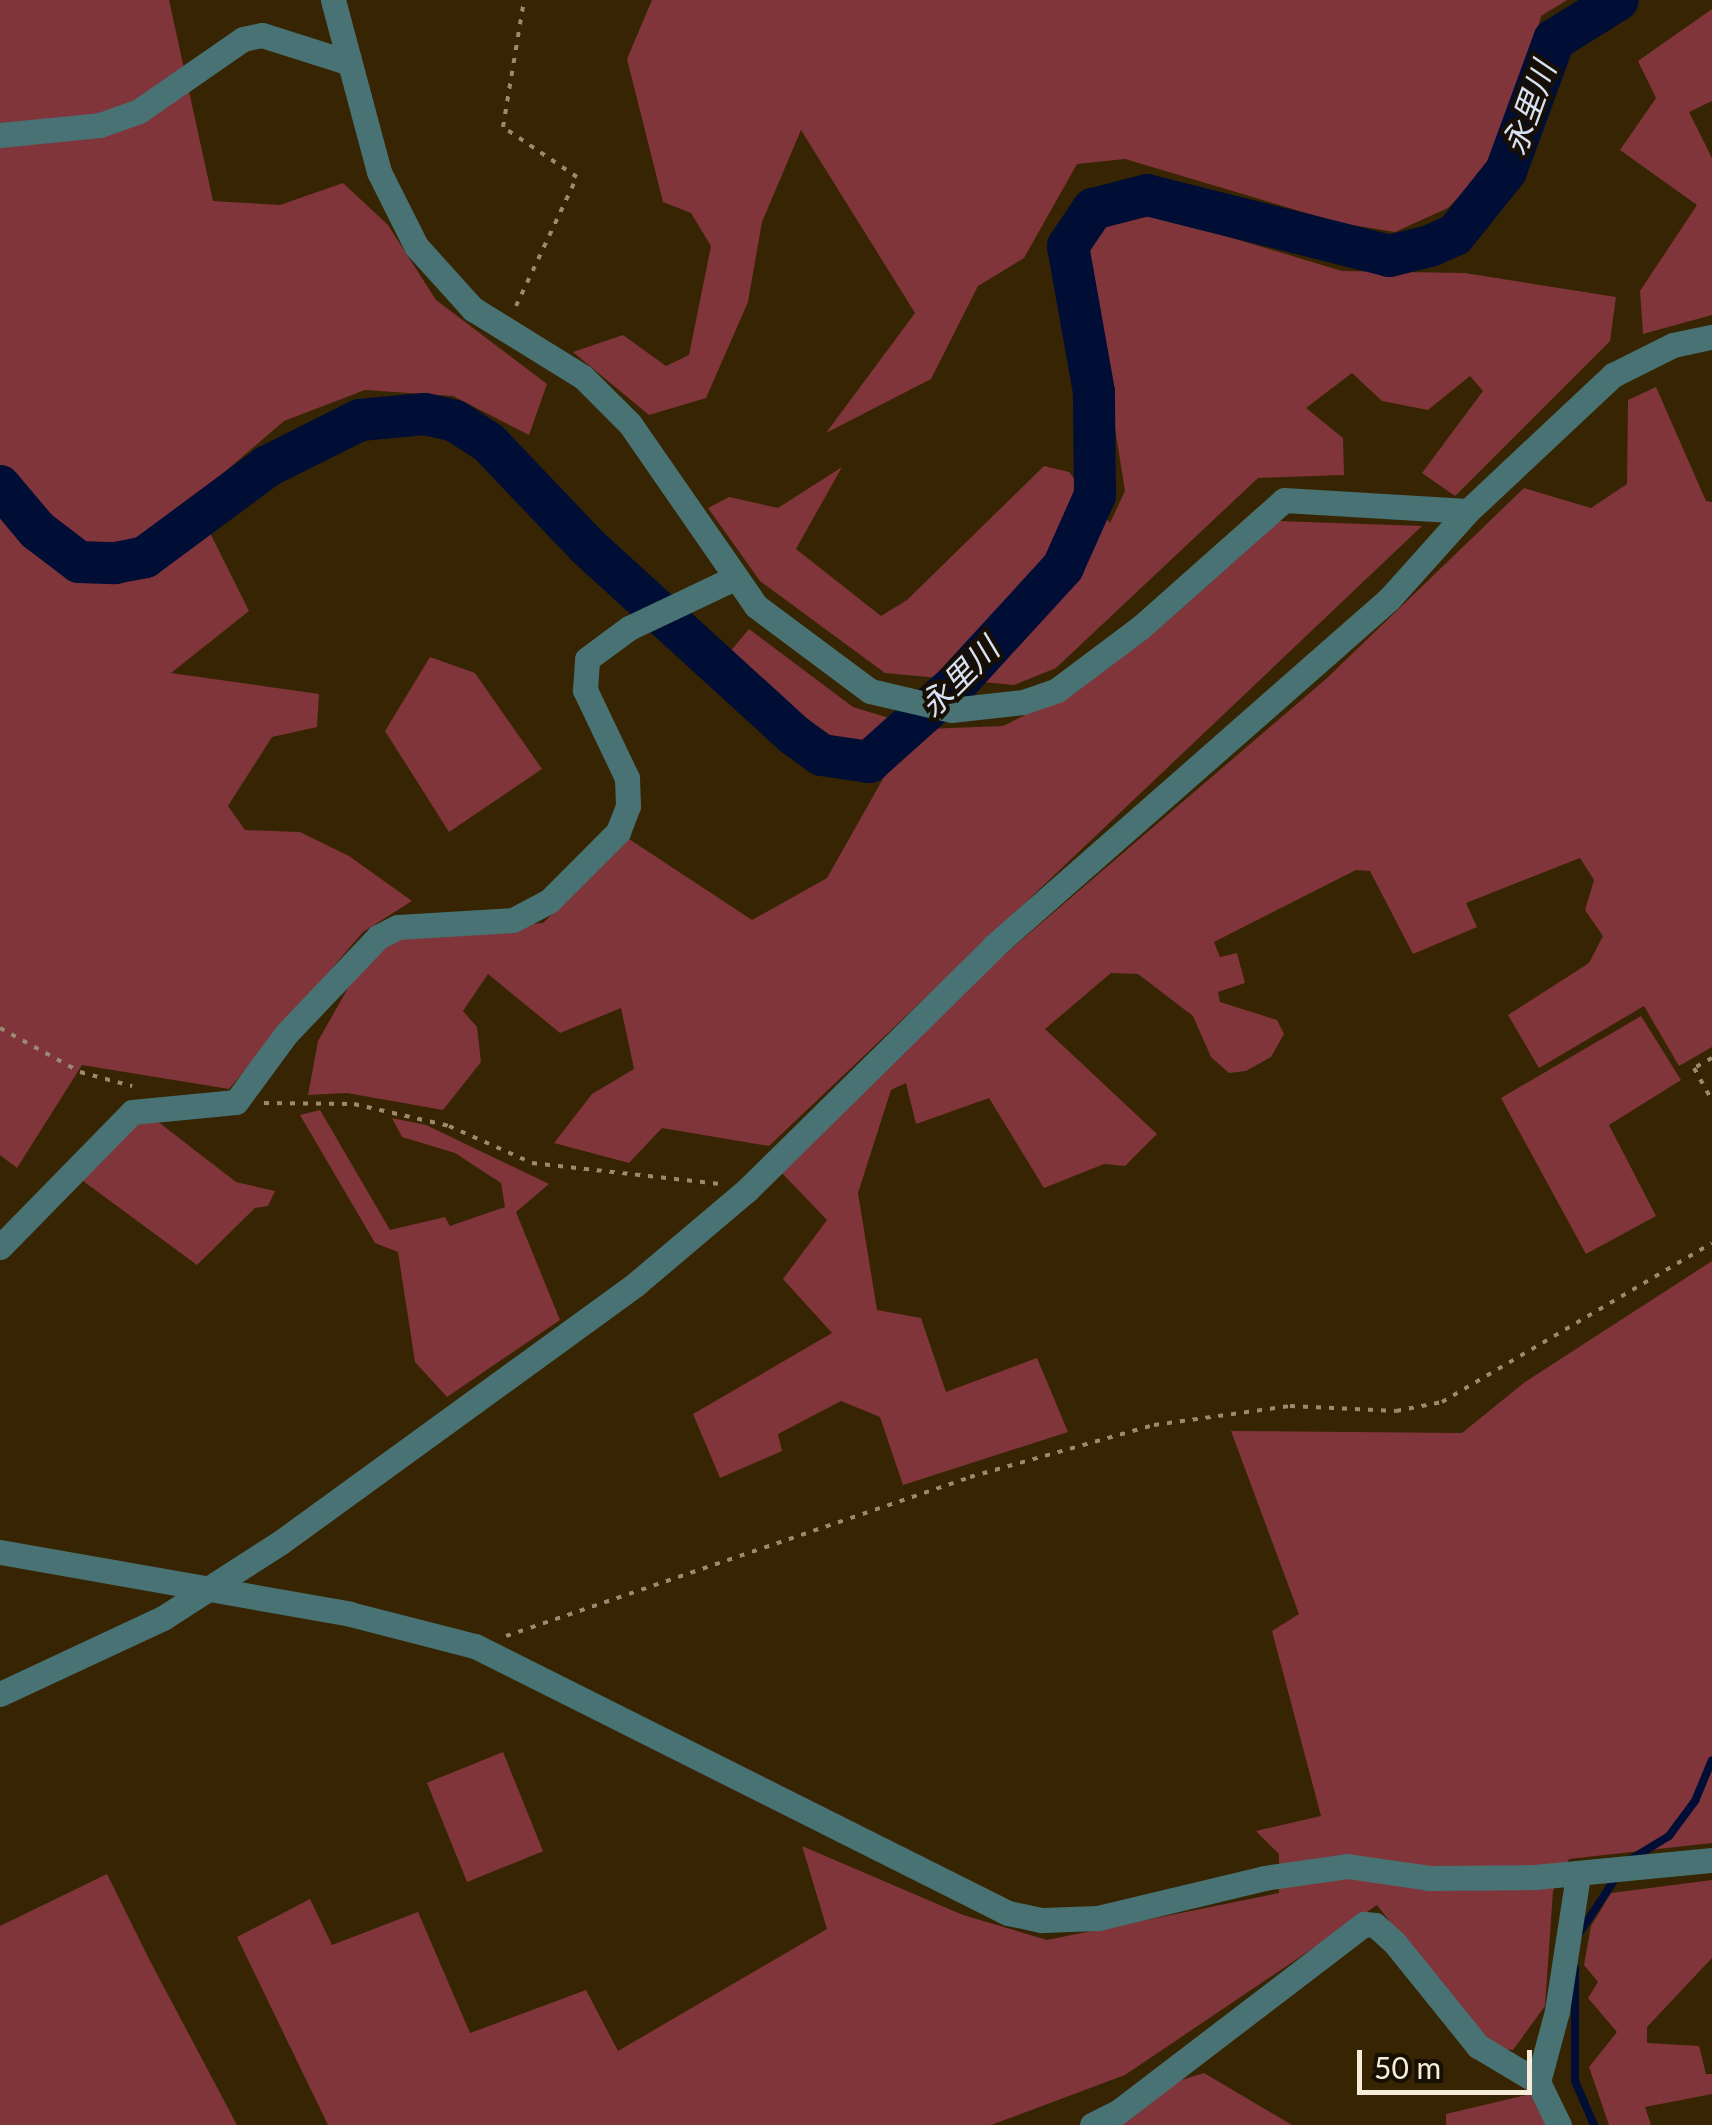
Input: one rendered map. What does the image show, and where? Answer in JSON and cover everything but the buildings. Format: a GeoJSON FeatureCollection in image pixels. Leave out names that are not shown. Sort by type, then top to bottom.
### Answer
{"type":"FeatureCollection","features":[{"type":"Feature","properties":{"kind":"street"},"geometry":{"type":"LineString","coordinates":[[332,0],[344,61],[379,172],[416,246],[473,309],[583,378],[630,424],[732,579],[756,606],[870,691],[906,704],[951,710],[1023,702],[1057,690],[1141,627],[1284,500],[1468,511]]}},
{"type":"Feature","properties":{"kind":"street"},"geometry":{"type":"LineString","coordinates":[[0,135],[100,125],[139,111],[243,39],[262,34],[344,61]]}},
{"type":"Feature","properties":{"kind":"street"},"geometry":{"type":"LineString","coordinates":[[0,1694],[50,1676],[212,1586],[638,1283],[746,1190],[993,946],[1389,599],[1468,511],[1612,375],[1673,345],[1712,337]]}},
{"type":"Feature","properties":{"kind":"street"},"geometry":{"type":"LineString","coordinates":[[0,1247],[132,1112],[236,1102],[360,949],[398,926],[514,920],[549,902],[618,832],[628,806],[627,778],[582,673],[597,647],[732,579]]}},
{"type":"Feature","properties":{"kind":"street"},"geometry":{"type":"LineString","coordinates":[[0,1552],[212,1586],[475,1646],[1008,1913],[1042,1920],[1098,1918],[1264,1878],[1346,1866],[1429,1878],[1578,1875],[1712,1860]]}},
{"type":"Feature","properties":{"kind":"street"},"geometry":{"type":"LineString","coordinates":[[1538,2082],[1557,2011],[1578,1875]]}},
{"type":"Feature","properties":{"kind":"street"},"geometry":{"type":"LineString","coordinates":[[1092,2125],[1118,2112],[1364,1924],[1376,1925],[1394,1942],[1478,2046],[1538,2082],[1559,2125]]}},
{"type":"Feature","properties":{"kind":"path"},"geometry":{"type":"LineString","coordinates":[[506,329],[577,177],[503,127],[524,0]]}},
{"type":"Feature","properties":{"kind":"path"},"geometry":{"type":"LineString","coordinates":[[0,1028],[80,1072],[142,1089]]}},
{"type":"Feature","properties":{"kind":"path"},"geometry":{"type":"LineString","coordinates":[[1712,1058],[1694,1068],[1712,1101]]}},
{"type":"Feature","properties":{"kind":"path"},"geometry":{"type":"LineString","coordinates":[[236,1102],[354,1104],[450,1126],[532,1163],[746,1190]]}},
{"type":"Feature","properties":{"kind":"path"},"geometry":{"type":"LineString","coordinates":[[475,1646],[970,1477],[1154,1425],[1290,1406],[1396,1411],[1442,1402],[1712,1243]]}},
{"type":"Feature","properties":{"kind":"shaded area"},"geometry":{"type":"Polygon","coordinates":[[[0,0],[169,0],[213,201],[280,205],[343,183],[388,225],[436,300],[547,384],[529,435],[453,396],[365,390],[284,421],[193,499],[249,611],[171,673],[319,694],[317,727],[272,737],[228,806],[245,830],[300,832],[349,856],[412,901],[363,932],[229,1089],[82,1065],[17,1168],[0,1155],[0,0]]]}},
{"type":"Feature","properties":{"kind":"shaded area"},"geometry":{"type":"Polygon","coordinates":[[[652,0],[1567,0],[1541,16],[1516,113],[1485,170],[1448,208],[1395,232],[1340,223],[1125,159],[1077,164],[1024,258],[978,286],[931,379],[826,433],[915,313],[801,130],[762,222],[748,302],[706,398],[649,415],[573,352],[623,335],[666,366],[689,355],[711,246],[691,213],[663,202],[627,59],[652,0]]]}},
{"type":"Feature","properties":{"kind":"shaded area"},"geometry":{"type":"Polygon","coordinates":[[[1712,9],[1712,101],[1689,112],[1712,158],[1712,315],[1643,334],[1640,291],[1697,205],[1620,150],[1656,98],[1638,61],[1712,9]]]}},
{"type":"Feature","properties":{"kind":"shaded area"},"geometry":{"type":"Polygon","coordinates":[[[1156,215],[1342,271],[1465,273],[1616,297],[1610,341],[1455,496],[1422,473],[1483,391],[1470,376],[1428,410],[1382,401],[1352,373],[1306,408],[1343,438],[1344,475],[1258,478],[1056,668],[1014,685],[885,673],[760,581],[708,508],[729,497],[778,508],[842,467],[796,549],[881,616],[907,600],[1044,466],[1069,472],[1110,523],[1125,491],[1085,242],[1107,220],[1156,215]]]}},
{"type":"Feature","properties":{"kind":"shaded area"},"geometry":{"type":"Polygon","coordinates":[[[1656,387],[1706,501],[1712,502],[1712,1047],[1679,1066],[1644,1006],[1539,1068],[1508,1015],[1589,963],[1603,936],[1585,910],[1594,880],[1580,858],[1466,903],[1477,927],[1413,954],[1370,871],[1356,870],[1214,942],[1220,957],[1237,953],[1245,983],[1218,992],[1220,1002],[1277,1020],[1284,1034],[1271,1057],[1246,1071],[1229,1073],[1211,1057],[1193,1016],[1138,974],[1111,973],[1045,1029],[1157,1134],[1125,1166],[1104,1164],[1044,1188],[989,1098],[916,1124],[906,1083],[891,1090],[858,1193],[877,1310],[921,1318],[946,1392],[1037,1358],[1068,1432],[903,1485],[880,1417],[841,1401],[778,1434],[782,1451],[720,1478],[693,1414],[832,1333],[783,1279],[827,1220],[778,1169],[969,985],[1326,679],[1524,488],[1591,508],[1627,484],[1628,400],[1656,387]]]}},
{"type":"Feature","properties":{"kind":"shaded area"},"geometry":{"type":"Polygon","coordinates":[[[1278,521],[1422,526],[769,1146],[662,1128],[629,1163],[554,1143],[592,1094],[634,1069],[621,1008],[560,1033],[488,974],[463,1011],[477,1027],[481,1062],[443,1110],[347,1093],[308,1095],[318,1041],[361,965],[401,935],[543,923],[629,839],[752,920],[827,878],[884,777],[862,752],[838,748],[729,653],[749,629],[853,707],[925,729],[1003,726],[1078,689],[1278,521]]]}},
{"type":"Feature","properties":{"kind":"shaded area"},"geometry":{"type":"Polygon","coordinates":[[[430,657],[475,673],[542,769],[449,832],[385,731],[430,657]]]}},
{"type":"Feature","properties":{"kind":"shaded area"},"geometry":{"type":"Polygon","coordinates":[[[1641,1016],[1681,1080],[1609,1125],[1656,1216],[1586,1254],[1501,1098],[1641,1016]]]}},
{"type":"Feature","properties":{"kind":"shaded area"},"geometry":{"type":"Polygon","coordinates":[[[320,1110],[390,1230],[445,1217],[450,1226],[505,1207],[501,1183],[455,1153],[402,1137],[392,1118],[426,1125],[549,1184],[516,1212],[560,1320],[447,1397],[415,1362],[398,1252],[375,1243],[300,1115],[320,1110]]]}},
{"type":"Feature","properties":{"kind":"shaded area"},"geometry":{"type":"Polygon","coordinates":[[[157,1121],[236,1182],[275,1191],[268,1206],[255,1208],[197,1265],[79,1178],[135,1122],[157,1121]]]}},
{"type":"Feature","properties":{"kind":"shaded area"},"geometry":{"type":"Polygon","coordinates":[[[1712,1261],[1712,1843],[1569,1859],[1553,1891],[1545,2006],[1513,2050],[1486,2046],[1377,1905],[1125,2075],[991,2125],[328,2125],[237,1937],[310,1899],[332,1945],[418,1912],[470,2033],[586,1990],[618,2051],[827,1929],[802,1846],[963,1915],[1047,1940],[1279,1893],[1279,1854],[1256,1831],[1321,1816],[1272,1631],[1299,1614],[1231,1431],[1462,1433],[1525,1382],[1712,1261]]]}},
{"type":"Feature","properties":{"kind":"shaded area"},"geometry":{"type":"Polygon","coordinates":[[[503,1752],[543,1851],[467,1882],[427,1783],[503,1752]]]}},
{"type":"Feature","properties":{"kind":"shaded area"},"geometry":{"type":"Polygon","coordinates":[[[107,1874],[237,2125],[0,2125],[0,1926],[107,1874]]]}},
{"type":"Feature","properties":{"kind":"shaded area"},"geometry":{"type":"Polygon","coordinates":[[[1712,1880],[1712,1958],[1647,2027],[1647,2043],[1699,2046],[1706,2074],[1712,2074],[1712,2094],[1645,2107],[1651,2125],[1609,2125],[1589,2067],[1617,2032],[1588,1998],[1598,1982],[1584,1965],[1591,1926],[1611,1893],[1712,1880]]]}},
{"type":"Feature","properties":{"kind":"shaded area"},"geometry":{"type":"Polygon","coordinates":[[[1204,2073],[1292,2125],[1112,2125],[1178,2081],[1204,2073]]]}},
{"type":"Feature","properties":{"kind":"shaded area"},"geometry":{"type":"Polygon","coordinates":[[[1530,2094],[1546,2125],[1446,2125],[1446,2114],[1530,2094]]]}},
{"type":"Feature","properties":{"kind":"waterway","name":"永里川"},"geometry":{"type":"LineString","coordinates":[[0,486],[37,530],[79,562],[115,563],[145,557],[268,466],[360,420],[425,414],[455,421],[489,443],[587,546],[794,735],[822,755],[869,762],[955,685],[1063,567],[1095,495],[1094,392],[1068,246],[1093,209],[1147,195],[1389,256],[1430,246],[1455,235],[1506,171],[1554,40],[1618,0]]}},
{"type":"Feature","properties":{"kind":"waterway"},"geometry":{"type":"LineString","coordinates":[[1633,1858],[1669,1836],[1695,1801],[1712,1760]]}},
{"type":"Feature","properties":{"kind":"waterway"},"geometry":{"type":"LineString","coordinates":[[1578,1935],[1617,1876]]}},
{"type":"Feature","properties":{"kind":"waterway"},"geometry":{"type":"LineString","coordinates":[[1575,1968],[1575,2081],[1594,2125]]}}]}
